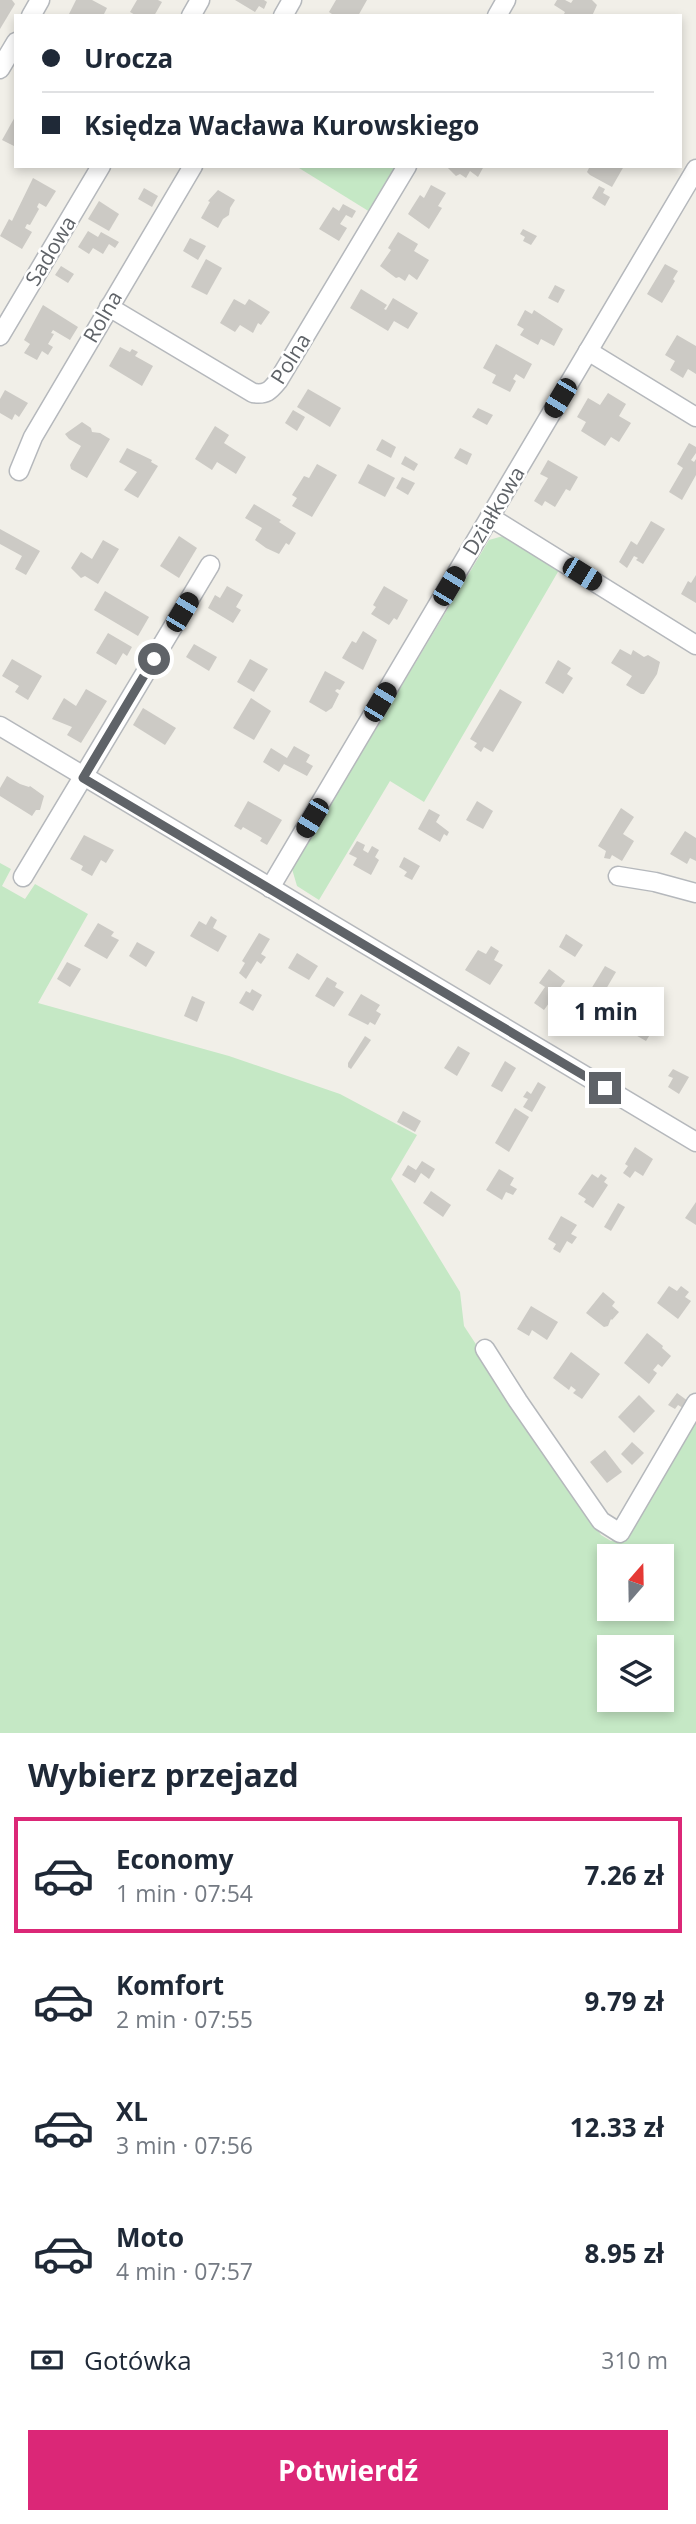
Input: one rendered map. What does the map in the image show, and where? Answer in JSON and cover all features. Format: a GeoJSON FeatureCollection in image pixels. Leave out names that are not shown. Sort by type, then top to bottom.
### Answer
{"type":"FeatureCollection","features":[{"type":"Feature","properties":{"kind":"street"},"geometry":{"type":"LineString","coordinates":[[0,69],[14,45]]}},
{"type":"Feature","properties":{"kind":"street","name":"Sadowa"},"geometry":{"type":"LineString","coordinates":[[0,336],[100,168]]}},
{"type":"Feature","properties":{"kind":"street","name":"Rolna"},"geometry":{"type":"LineString","coordinates":[[19,471],[33,437],[192,168]]}},
{"type":"Feature","properties":{"kind":"street","name":"Polna"},"geometry":{"type":"LineString","coordinates":[[109,307],[253,393],[270,392],[406,168]]}},
{"type":"Feature","properties":{"kind":"street","name":"Działkowa"},"geometry":{"type":"LineString","coordinates":[[270,888],[696,169]]}},
{"type":"Feature","properties":{"kind":"street"},"geometry":{"type":"LineString","coordinates":[[588,351],[696,417]]}},
{"type":"Feature","properties":{"kind":"street"},"geometry":{"type":"LineString","coordinates":[[490,517],[696,645]]}},
{"type":"Feature","properties":{"kind":"street"},"geometry":{"type":"LineString","coordinates":[[23,877],[210,565]]}},
{"type":"Feature","properties":{"kind":"street"},"geometry":{"type":"LineString","coordinates":[[0,726],[696,1142]]}},
{"type":"Feature","properties":{"kind":"street"},"geometry":{"type":"LineString","coordinates":[[618,876],[696,893]]}},
{"type":"Feature","properties":{"kind":"street"},"geometry":{"type":"LineString","coordinates":[[485,1349],[601,1521],[620,1533],[696,1403]]}},
{"type":"Feature","properties":{"kind":"green space"},"geometry":{"type":"Polygon","coordinates":[[[299,168],[396,168],[370,212],[299,168]]]}},
{"type":"Feature","properties":{"kind":"green space"},"geometry":{"type":"Polygon","coordinates":[[[503,536],[559,570],[424,802],[390,781],[319,900],[297,886],[292,869],[489,540],[503,536]]]}},
{"type":"Feature","properties":{"kind":"green space"},"geometry":{"type":"Polygon","coordinates":[[[0,863],[11,869],[2,886],[25,899],[35,884],[88,914],[38,1003],[229,1056],[340,1094],[417,1135],[391,1179],[460,1292],[464,1326],[601,1535],[611,1541],[628,1534],[696,1422],[696,1733],[0,1733],[0,863]]]}},
{"type":"Feature","properties":{"kind":"building"},"geometry":{"type":"Polygon","coordinates":[[[0,0],[12,0],[15,4],[0,29],[0,0]]]}},
{"type":"Feature","properties":{"kind":"building"},"geometry":{"type":"Polygon","coordinates":[[[76,0],[92,0],[107,8],[104,14],[69,14],[76,0]]]}},
{"type":"Feature","properties":{"kind":"building"},"geometry":{"type":"Polygon","coordinates":[[[137,0],[162,2],[155,14],[130,12],[137,0]]]}},
{"type":"Feature","properties":{"kind":"building"},"geometry":{"type":"Polygon","coordinates":[[[235,0],[267,2],[264,9],[259,6],[255,12],[235,0]]]}},
{"type":"Feature","properties":{"kind":"building"},"geometry":{"type":"Polygon","coordinates":[[[336,0],[367,0],[359,14],[329,12],[336,0]]]}},
{"type":"Feature","properties":{"kind":"building"},"geometry":{"type":"Polygon","coordinates":[[[557,0],[571,3],[573,0],[592,0],[597,5],[593,14],[564,14],[565,12],[554,5],[557,0]]]}},
{"type":"Feature","properties":{"kind":"building"},"geometry":{"type":"Polygon","coordinates":[[[14,119],[14,146],[2,140],[14,119]]]}},
{"type":"Feature","properties":{"kind":"building"},"geometry":{"type":"Polygon","coordinates":[[[448,168],[483,168],[478,177],[470,171],[466,178],[460,174],[456,176],[448,168]]]}},
{"type":"Feature","properties":{"kind":"building"},"geometry":{"type":"Polygon","coordinates":[[[589,168],[623,168],[612,187],[587,172],[589,168]]]}},
{"type":"Feature","properties":{"kind":"building"},"geometry":{"type":"Polygon","coordinates":[[[33,178],[56,191],[46,207],[39,203],[39,209],[30,225],[27,224],[25,228],[32,232],[22,249],[0,236],[9,219],[12,221],[33,178]]]}},
{"type":"Feature","properties":{"kind":"building"},"geometry":{"type":"Polygon","coordinates":[[[431,185],[446,193],[438,206],[442,208],[429,229],[408,214],[420,195],[424,198],[431,185]]]}},
{"type":"Feature","properties":{"kind":"building"},"geometry":{"type":"Polygon","coordinates":[[[599,186],[605,189],[603,193],[610,197],[605,206],[592,198],[599,186]]]}},
{"type":"Feature","properties":{"kind":"building"},"geometry":{"type":"Polygon","coordinates":[[[144,188],[158,196],[152,207],[138,199],[144,188]]]}},
{"type":"Feature","properties":{"kind":"building"},"geometry":{"type":"Polygon","coordinates":[[[218,190],[235,200],[229,215],[218,228],[201,218],[210,202],[208,201],[218,190]]]}},
{"type":"Feature","properties":{"kind":"building"},"geometry":{"type":"Polygon","coordinates":[[[99,201],[119,214],[109,231],[88,219],[99,201]]]}},
{"type":"Feature","properties":{"kind":"building"},"geometry":{"type":"Polygon","coordinates":[[[343,204],[356,211],[352,218],[346,215],[340,224],[347,228],[339,241],[319,229],[333,207],[339,211],[343,204]]]}},
{"type":"Feature","properties":{"kind":"building"},"geometry":{"type":"Polygon","coordinates":[[[523,229],[537,236],[531,245],[523,241],[525,237],[520,234],[523,229]]]}},
{"type":"Feature","properties":{"kind":"building"},"geometry":{"type":"Polygon","coordinates":[[[88,231],[98,237],[101,232],[119,242],[115,248],[109,244],[103,254],[93,248],[89,254],[78,247],[88,231]]]}},
{"type":"Feature","properties":{"kind":"building"},"geometry":{"type":"Polygon","coordinates":[[[398,232],[418,244],[414,251],[429,260],[417,280],[409,274],[405,281],[396,278],[380,266],[391,250],[388,248],[398,232]]]}},
{"type":"Feature","properties":{"kind":"building"},"geometry":{"type":"Polygon","coordinates":[[[190,238],[206,246],[198,260],[183,251],[190,238]]]}},
{"type":"Feature","properties":{"kind":"building"},"geometry":{"type":"Polygon","coordinates":[[[206,259],[222,268],[207,295],[191,287],[206,259]]]}},
{"type":"Feature","properties":{"kind":"building"},"geometry":{"type":"Polygon","coordinates":[[[665,264],[678,271],[662,303],[647,294],[665,264]]]}},
{"type":"Feature","properties":{"kind":"building"},"geometry":{"type":"Polygon","coordinates":[[[61,266],[74,274],[68,283],[55,275],[61,266]]]}},
{"type":"Feature","properties":{"kind":"building"},"geometry":{"type":"Polygon","coordinates":[[[555,285],[565,290],[558,303],[548,298],[555,285]]]}},
{"type":"Feature","properties":{"kind":"building"},"geometry":{"type":"Polygon","coordinates":[[[361,289],[387,305],[384,309],[386,310],[393,298],[418,313],[408,329],[394,321],[388,331],[350,308],[361,289]]]}},
{"type":"Feature","properties":{"kind":"building"},"geometry":{"type":"Polygon","coordinates":[[[234,299],[245,305],[249,299],[270,312],[261,325],[258,323],[253,333],[240,325],[235,332],[220,323],[234,299]]]}},
{"type":"Feature","properties":{"kind":"building"},"geometry":{"type":"Polygon","coordinates":[[[43,305],[78,327],[70,340],[53,330],[51,333],[54,334],[48,344],[53,347],[48,355],[42,351],[37,360],[24,353],[30,344],[24,340],[43,305]]]}},
{"type":"Feature","properties":{"kind":"building"},"geometry":{"type":"Polygon","coordinates":[[[525,310],[532,314],[534,310],[563,329],[554,346],[541,339],[538,345],[520,335],[524,329],[517,325],[525,310]]]}},
{"type":"Feature","properties":{"kind":"building"},"geometry":{"type":"Polygon","coordinates":[[[677,335],[696,346],[696,374],[688,369],[683,378],[670,370],[675,361],[665,355],[677,335]]]}},
{"type":"Feature","properties":{"kind":"building"},"geometry":{"type":"Polygon","coordinates":[[[496,344],[532,364],[524,379],[516,374],[513,379],[516,381],[510,392],[492,383],[496,375],[483,368],[496,344]]]}},
{"type":"Feature","properties":{"kind":"building"},"geometry":{"type":"Polygon","coordinates":[[[120,347],[130,352],[132,349],[138,352],[135,356],[153,366],[142,386],[109,366],[120,347]]]}},
{"type":"Feature","properties":{"kind":"building"},"geometry":{"type":"Polygon","coordinates":[[[308,389],[341,408],[330,427],[297,407],[308,389]]]}},
{"type":"Feature","properties":{"kind":"building"},"geometry":{"type":"Polygon","coordinates":[[[5,390],[28,403],[19,417],[15,414],[12,420],[0,413],[0,399],[5,390]]]}},
{"type":"Feature","properties":{"kind":"building"},"geometry":{"type":"Polygon","coordinates":[[[608,393],[626,404],[619,416],[631,423],[619,442],[611,437],[605,446],[581,431],[586,422],[577,417],[588,398],[600,405],[608,393]]]}},
{"type":"Feature","properties":{"kind":"building"},"geometry":{"type":"Polygon","coordinates":[[[478,408],[493,415],[487,425],[472,417],[478,408]]]}},
{"type":"Feature","properties":{"kind":"building"},"geometry":{"type":"Polygon","coordinates":[[[293,410],[305,417],[297,431],[285,423],[293,410]]]}},
{"type":"Feature","properties":{"kind":"building"},"geometry":{"type":"Polygon","coordinates":[[[82,422],[91,428],[92,432],[110,439],[87,478],[71,469],[70,465],[81,446],[65,434],[82,422]]]}},
{"type":"Feature","properties":{"kind":"building"},"geometry":{"type":"Polygon","coordinates":[[[215,426],[229,435],[224,443],[246,457],[236,474],[217,462],[212,470],[195,459],[215,426]]]}},
{"type":"Feature","properties":{"kind":"building"},"geometry":{"type":"Polygon","coordinates":[[[382,439],[396,447],[391,458],[376,450],[382,439]]]}},
{"type":"Feature","properties":{"kind":"building"},"geometry":{"type":"Polygon","coordinates":[[[689,443],[696,447],[696,453],[691,460],[694,462],[696,459],[696,475],[682,500],[669,492],[683,468],[677,464],[689,443]]]}},
{"type":"Feature","properties":{"kind":"building"},"geometry":{"type":"Polygon","coordinates":[[[127,448],[152,460],[151,462],[158,466],[138,498],[124,490],[137,472],[119,462],[127,448]]]}},
{"type":"Feature","properties":{"kind":"building"},"geometry":{"type":"Polygon","coordinates":[[[460,448],[472,454],[467,465],[454,458],[460,448]]]}},
{"type":"Feature","properties":{"kind":"building"},"geometry":{"type":"Polygon","coordinates":[[[405,456],[418,464],[414,471],[401,464],[405,456]]]}},
{"type":"Feature","properties":{"kind":"building"},"geometry":{"type":"Polygon","coordinates":[[[548,460],[578,477],[570,491],[566,489],[555,507],[545,501],[542,506],[534,501],[548,478],[540,474],[548,460]]]}},
{"type":"Feature","properties":{"kind":"building"},"geometry":{"type":"Polygon","coordinates":[[[317,464],[337,475],[312,517],[292,506],[297,498],[292,495],[304,476],[309,478],[317,464]]]}},
{"type":"Feature","properties":{"kind":"building"},"geometry":{"type":"Polygon","coordinates":[[[368,464],[395,478],[385,497],[358,483],[368,464]]]}},
{"type":"Feature","properties":{"kind":"building"},"geometry":{"type":"Polygon","coordinates":[[[402,477],[415,483],[408,495],[396,488],[402,477]]]}},
{"type":"Feature","properties":{"kind":"building"},"geometry":{"type":"Polygon","coordinates":[[[254,504],[281,520],[279,522],[296,533],[289,545],[286,543],[279,554],[255,540],[262,528],[245,518],[254,504]]]}},
{"type":"Feature","properties":{"kind":"building"},"geometry":{"type":"Polygon","coordinates":[[[651,521],[665,529],[643,564],[634,556],[627,568],[619,562],[631,541],[637,545],[651,521]]]}},
{"type":"Feature","properties":{"kind":"building"},"geometry":{"type":"Polygon","coordinates":[[[0,529],[40,551],[26,575],[15,569],[22,556],[0,544],[0,529]]]}},
{"type":"Feature","properties":{"kind":"building"},"geometry":{"type":"Polygon","coordinates":[[[179,536],[197,548],[179,578],[160,566],[179,536]]]}},
{"type":"Feature","properties":{"kind":"building"},"geometry":{"type":"Polygon","coordinates":[[[103,540],[119,549],[98,584],[85,576],[81,578],[71,568],[81,552],[92,559],[103,540]]]}},
{"type":"Feature","properties":{"kind":"building"},"geometry":{"type":"Polygon","coordinates":[[[696,575],[696,603],[681,594],[688,581],[691,583],[696,575]]]}},
{"type":"Feature","properties":{"kind":"building"},"geometry":{"type":"Polygon","coordinates":[[[227,586],[243,595],[236,607],[241,610],[233,623],[208,608],[215,595],[220,598],[227,586]]]}},
{"type":"Feature","properties":{"kind":"building"},"geometry":{"type":"Polygon","coordinates":[[[384,586],[408,600],[397,620],[394,618],[389,625],[371,614],[384,586]]]}},
{"type":"Feature","properties":{"kind":"building"},"geometry":{"type":"Polygon","coordinates":[[[105,591],[149,617],[138,636],[94,610],[105,591]]]}},
{"type":"Feature","properties":{"kind":"building"},"geometry":{"type":"Polygon","coordinates":[[[363,631],[377,640],[363,670],[342,658],[352,641],[356,643],[363,631]]]}},
{"type":"Feature","properties":{"kind":"building"},"geometry":{"type":"Polygon","coordinates":[[[108,633],[132,647],[127,656],[123,653],[116,665],[96,653],[108,633]]]}},
{"type":"Feature","properties":{"kind":"building"},"geometry":{"type":"Polygon","coordinates":[[[194,644],[217,657],[209,671],[186,657],[194,644]]]}},
{"type":"Feature","properties":{"kind":"building"},"geometry":{"type":"Polygon","coordinates":[[[620,649],[631,655],[633,650],[660,662],[657,674],[644,694],[626,685],[632,676],[611,663],[620,649]]]}},
{"type":"Feature","properties":{"kind":"building"},"geometry":{"type":"Polygon","coordinates":[[[12,659],[42,676],[28,700],[15,692],[19,686],[2,676],[12,659]]]}},
{"type":"Feature","properties":{"kind":"building"},"geometry":{"type":"Polygon","coordinates":[[[250,659],[268,669],[254,692],[237,682],[250,659]]]}},
{"type":"Feature","properties":{"kind":"building"},"geometry":{"type":"Polygon","coordinates":[[[558,660],[571,668],[567,674],[573,678],[563,694],[545,683],[558,660]]]}},
{"type":"Feature","properties":{"kind":"building"},"geometry":{"type":"Polygon","coordinates":[[[325,671],[345,682],[340,690],[335,691],[339,694],[332,708],[326,712],[309,702],[325,671]]]}},
{"type":"Feature","properties":{"kind":"building"},"geometry":{"type":"Polygon","coordinates":[[[86,689],[107,701],[81,743],[67,735],[72,727],[52,719],[64,698],[76,706],[86,689]]]}},
{"type":"Feature","properties":{"kind":"building"},"geometry":{"type":"Polygon","coordinates":[[[500,689],[522,702],[493,752],[484,747],[481,752],[474,747],[477,743],[470,739],[500,689]]]}},
{"type":"Feature","properties":{"kind":"building"},"geometry":{"type":"Polygon","coordinates":[[[251,698],[271,711],[254,740],[233,728],[251,698]]]}},
{"type":"Feature","properties":{"kind":"building"},"geometry":{"type":"Polygon","coordinates":[[[143,708],[176,728],[165,745],[133,725],[143,708]]]}},
{"type":"Feature","properties":{"kind":"building"},"geometry":{"type":"Polygon","coordinates":[[[294,746],[310,755],[306,762],[313,766],[307,776],[284,764],[279,772],[263,762],[271,748],[287,758],[294,746]]]}},
{"type":"Feature","properties":{"kind":"building"},"geometry":{"type":"Polygon","coordinates":[[[7,776],[20,784],[30,786],[44,796],[40,810],[36,810],[32,816],[0,796],[0,788],[7,776]]]}},
{"type":"Feature","properties":{"kind":"building"},"geometry":{"type":"Polygon","coordinates":[[[248,801],[282,820],[267,845],[260,841],[262,838],[243,827],[241,830],[234,826],[248,801]]]}},
{"type":"Feature","properties":{"kind":"building"},"geometry":{"type":"Polygon","coordinates":[[[477,801],[493,811],[483,829],[466,820],[477,801]]]}},
{"type":"Feature","properties":{"kind":"building"},"geometry":{"type":"Polygon","coordinates":[[[621,808],[634,817],[623,834],[634,841],[622,861],[612,855],[610,859],[604,858],[606,851],[598,846],[621,808]]]}},
{"type":"Feature","properties":{"kind":"building"},"geometry":{"type":"Polygon","coordinates":[[[429,809],[440,815],[436,822],[449,832],[447,836],[444,834],[440,842],[418,829],[429,809]]]}},
{"type":"Feature","properties":{"kind":"building"},"geometry":{"type":"Polygon","coordinates":[[[685,831],[696,838],[696,861],[690,858],[687,864],[670,854],[685,831]]]}},
{"type":"Feature","properties":{"kind":"building"},"geometry":{"type":"Polygon","coordinates":[[[84,835],[114,850],[106,863],[101,860],[92,876],[81,870],[83,866],[70,859],[84,835]]]}},
{"type":"Feature","properties":{"kind":"building"},"geometry":{"type":"Polygon","coordinates":[[[357,841],[365,845],[363,850],[368,853],[372,846],[379,850],[375,857],[379,860],[371,875],[353,865],[357,858],[349,854],[357,841]]]}},
{"type":"Feature","properties":{"kind":"building"},"geometry":{"type":"Polygon","coordinates":[[[404,857],[420,866],[412,880],[404,876],[407,872],[399,867],[404,857]]]}},
{"type":"Feature","properties":{"kind":"building"},"geometry":{"type":"Polygon","coordinates":[[[211,916],[217,920],[213,928],[227,936],[218,952],[190,936],[199,921],[206,925],[211,916]]]}},
{"type":"Feature","properties":{"kind":"building"},"geometry":{"type":"Polygon","coordinates":[[[98,923],[114,932],[111,936],[119,940],[107,959],[84,946],[98,923]]]}},
{"type":"Feature","properties":{"kind":"building"},"geometry":{"type":"Polygon","coordinates":[[[259,933],[270,939],[261,954],[266,957],[261,964],[257,961],[246,979],[239,973],[245,963],[242,961],[259,933]]]}},
{"type":"Feature","properties":{"kind":"building"},"geometry":{"type":"Polygon","coordinates":[[[566,934],[583,945],[575,957],[559,947],[566,934]]]}},
{"type":"Feature","properties":{"kind":"building"},"geometry":{"type":"Polygon","coordinates":[[[137,942],[155,952],[146,967],[129,956],[137,942]]]}},
{"type":"Feature","properties":{"kind":"building"},"geometry":{"type":"Polygon","coordinates":[[[491,946],[499,951],[494,960],[503,965],[490,985],[465,970],[478,950],[486,954],[491,946]]]}},
{"type":"Feature","properties":{"kind":"building"},"geometry":{"type":"Polygon","coordinates":[[[297,953],[318,966],[309,980],[288,968],[297,953]]]}},
{"type":"Feature","properties":{"kind":"building"},"geometry":{"type":"Polygon","coordinates":[[[67,962],[81,969],[70,987],[57,979],[67,962]]]}},
{"type":"Feature","properties":{"kind":"building"},"geometry":{"type":"Polygon","coordinates":[[[605,966],[616,972],[599,1001],[588,994],[605,966]]]}},
{"type":"Feature","properties":{"kind":"building"},"geometry":{"type":"Polygon","coordinates":[[[549,969],[565,981],[544,1010],[534,1003],[545,987],[539,983],[549,969]]]}},
{"type":"Feature","properties":{"kind":"building"},"geometry":{"type":"Polygon","coordinates":[[[327,977],[337,983],[335,987],[344,992],[334,1007],[315,996],[327,977]]]}},
{"type":"Feature","properties":{"kind":"building"},"geometry":{"type":"Polygon","coordinates":[[[252,989],[262,995],[253,1011],[239,1003],[246,991],[250,993],[252,989]]]}},
{"type":"Feature","properties":{"kind":"building"},"geometry":{"type":"Polygon","coordinates":[[[361,994],[380,1005],[376,1011],[381,1014],[375,1025],[370,1022],[368,1025],[348,1015],[361,994]]]}},
{"type":"Feature","properties":{"kind":"building"},"geometry":{"type":"Polygon","coordinates":[[[192,996],[205,1002],[197,1022],[184,1016],[192,996]]]}},
{"type":"Feature","properties":{"kind":"building"},"geometry":{"type":"Polygon","coordinates":[[[645,1008],[654,1012],[650,1019],[657,1023],[646,1041],[625,1029],[635,1010],[642,1014],[645,1008]]]}},
{"type":"Feature","properties":{"kind":"building"},"geometry":{"type":"Polygon","coordinates":[[[365,1036],[371,1040],[351,1069],[348,1063],[365,1036]]]}},
{"type":"Feature","properties":{"kind":"building"},"geometry":{"type":"Polygon","coordinates":[[[458,1046],[470,1053],[457,1076],[444,1068],[458,1046]]]}},
{"type":"Feature","properties":{"kind":"building"},"geometry":{"type":"Polygon","coordinates":[[[505,1061],[516,1068],[502,1092],[491,1086],[505,1061]]]}},
{"type":"Feature","properties":{"kind":"building"},"geometry":{"type":"Polygon","coordinates":[[[673,1069],[689,1077],[679,1094],[668,1087],[673,1078],[668,1076],[673,1069]]]}},
{"type":"Feature","properties":{"kind":"building"},"geometry":{"type":"Polygon","coordinates":[[[538,1082],[546,1087],[532,1112],[523,1107],[528,1099],[523,1097],[527,1091],[531,1094],[538,1082]]]}},
{"type":"Feature","properties":{"kind":"building"},"geometry":{"type":"Polygon","coordinates":[[[515,1108],[529,1117],[509,1152],[495,1143],[515,1108]]]}},
{"type":"Feature","properties":{"kind":"building"},"geometry":{"type":"Polygon","coordinates":[[[403,1111],[421,1121],[415,1132],[397,1122],[403,1111]]]}},
{"type":"Feature","properties":{"kind":"building"},"geometry":{"type":"Polygon","coordinates":[[[635,1147],[653,1159],[643,1176],[635,1171],[630,1178],[623,1173],[635,1147]]]}},
{"type":"Feature","properties":{"kind":"building"},"geometry":{"type":"Polygon","coordinates":[[[422,1161],[435,1169],[429,1179],[421,1173],[415,1183],[402,1175],[408,1165],[416,1170],[422,1161]]]}},
{"type":"Feature","properties":{"kind":"building"},"geometry":{"type":"Polygon","coordinates":[[[499,1169],[514,1178],[510,1185],[517,1189],[513,1195],[506,1192],[502,1200],[486,1190],[499,1169]]]}},
{"type":"Feature","properties":{"kind":"building"},"geometry":{"type":"Polygon","coordinates":[[[592,1174],[598,1178],[601,1174],[607,1178],[604,1182],[608,1185],[593,1208],[578,1194],[592,1174]]]}},
{"type":"Feature","properties":{"kind":"building"},"geometry":{"type":"Polygon","coordinates":[[[431,1191],[451,1205],[443,1217],[423,1203],[431,1191]]]}},
{"type":"Feature","properties":{"kind":"building"},"geometry":{"type":"Polygon","coordinates":[[[696,1202],[696,1225],[685,1218],[696,1202]]]}},
{"type":"Feature","properties":{"kind":"building"},"geometry":{"type":"Polygon","coordinates":[[[618,1203],[625,1207],[611,1231],[604,1227],[618,1203]]]}},
{"type":"Feature","properties":{"kind":"building"},"geometry":{"type":"Polygon","coordinates":[[[561,1216],[577,1225],[571,1234],[577,1237],[572,1244],[567,1241],[560,1253],[553,1249],[556,1244],[548,1239],[561,1216]]]}},
{"type":"Feature","properties":{"kind":"building"},"geometry":{"type":"Polygon","coordinates":[[[669,1286],[677,1291],[681,1286],[689,1292],[685,1297],[691,1301],[678,1319],[657,1303],[669,1286]]]}},
{"type":"Feature","properties":{"kind":"building"},"geometry":{"type":"Polygon","coordinates":[[[603,1292],[615,1302],[612,1306],[619,1312],[608,1326],[604,1327],[586,1313],[603,1292]]]}},
{"type":"Feature","properties":{"kind":"building"},"geometry":{"type":"Polygon","coordinates":[[[531,1306],[558,1322],[547,1340],[532,1330],[529,1336],[517,1329],[531,1306]]]}},
{"type":"Feature","properties":{"kind":"building"},"geometry":{"type":"Polygon","coordinates":[[[647,1333],[671,1356],[662,1367],[658,1364],[653,1370],[657,1373],[649,1384],[624,1363],[647,1333]]]}},
{"type":"Feature","properties":{"kind":"building"},"geometry":{"type":"Polygon","coordinates":[[[571,1352],[600,1374],[582,1399],[573,1393],[576,1390],[571,1386],[569,1390],[553,1378],[571,1352]]]}},
{"type":"Feature","properties":{"kind":"building"},"geometry":{"type":"Polygon","coordinates":[[[677,1393],[688,1401],[683,1408],[678,1405],[675,1409],[668,1405],[677,1393]]]}},
{"type":"Feature","properties":{"kind":"building"},"geometry":{"type":"Polygon","coordinates":[[[639,1395],[655,1411],[634,1433],[618,1417],[639,1395]]]}},
{"type":"Feature","properties":{"kind":"building"},"geometry":{"type":"Polygon","coordinates":[[[632,1442],[644,1453],[632,1465],[621,1454],[632,1442]]]}},
{"type":"Feature","properties":{"kind":"building"},"geometry":{"type":"Polygon","coordinates":[[[605,1450],[622,1472],[607,1483],[590,1462],[605,1450]]]}},
{"type":"Feature","properties":{"kind":"route"},"geometry":{"type":"LineString","coordinates":[[154,659],[83,778],[605,1088]]}}]}
